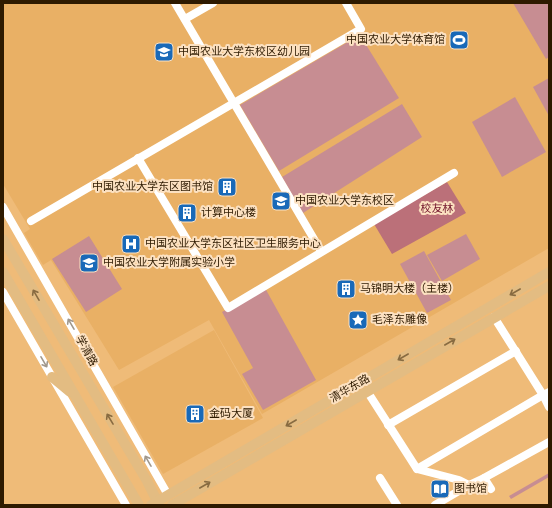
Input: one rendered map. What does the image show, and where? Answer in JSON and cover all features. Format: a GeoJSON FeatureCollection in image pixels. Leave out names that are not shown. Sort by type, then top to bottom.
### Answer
{"type":"FeatureCollection","features":[{"type":"Feature","properties":{"kind":"main road","name":"学清路"},"geometry":{"type":"LineString","coordinates":[[3,239],[156,504]]}},
{"type":"Feature","properties":{"kind":"main road"},"geometry":{"type":"LineString","coordinates":[[3,272],[139,505]]}},
{"type":"Feature","properties":{"kind":"main road","name":"清华东路"},"geometry":{"type":"LineString","coordinates":[[156,504],[168,495],[549,272]]}},
{"type":"Feature","properties":{"kind":"main road","name":"清华东路"},"geometry":{"type":"LineString","coordinates":[[172,505],[549,286]]}},
{"type":"Feature","properties":{"kind":"main road"},"geometry":{"type":"LineString","coordinates":[[52,376],[75,396]]}},
{"type":"Feature","properties":{"kind":"street"},"geometry":{"type":"LineString","coordinates":[[175,3],[321,251]]}},
{"type":"Feature","properties":{"kind":"street"},"geometry":{"type":"LineString","coordinates":[[185,19],[213,3]]}},
{"type":"Feature","properties":{"kind":"street"},"geometry":{"type":"LineString","coordinates":[[31,221],[361,29],[346,3]]}},
{"type":"Feature","properties":{"kind":"street"},"geometry":{"type":"LineString","coordinates":[[138,158],[228,308],[321,251],[454,174]]}},
{"type":"Feature","properties":{"kind":"street","name":"学清路"},"geometry":{"type":"LineString","coordinates":[[3,207],[168,495]]}},
{"type":"Feature","properties":{"kind":"street"},"geometry":{"type":"LineString","coordinates":[[3,292],[126,505]]}},
{"type":"Feature","properties":{"kind":"street"},"geometry":{"type":"LineString","coordinates":[[494,317],[516,352],[546,394],[549,406]]}},
{"type":"Feature","properties":{"kind":"street"},"geometry":{"type":"LineString","coordinates":[[388,425],[516,352]]}},
{"type":"Feature","properties":{"kind":"street"},"geometry":{"type":"LineString","coordinates":[[367,391],[417,469],[459,480],[469,485]]}},
{"type":"Feature","properties":{"kind":"street"},"geometry":{"type":"LineString","coordinates":[[417,469],[546,394]]}},
{"type":"Feature","properties":{"kind":"street"},"geometry":{"type":"LineString","coordinates":[[435,505],[549,442]]}},
{"type":"Feature","properties":{"kind":"street"},"geometry":{"type":"LineString","coordinates":[[380,478],[397,505]]}},
{"type":"Feature","properties":{"kind":"street"},"geometry":{"type":"LineString","coordinates":[[484,478],[491,489]]}},
{"type":"Feature","properties":{"kind":"shaded area","name":"中国农业大学东校区"},"geometry":{"type":"Polygon","coordinates":[[[3,3],[549,3],[549,248],[262,414],[209,320],[119,370],[51,260],[43,265],[24,233],[30,229],[3,184],[3,3]]]}},
{"type":"Feature","properties":{"kind":"shaded area"},"geometry":{"type":"Polygon","coordinates":[[[513,3],[549,3],[549,57],[546,59],[513,3]]]}},
{"type":"Feature","properties":{"kind":"shaded area"},"geometry":{"type":"Polygon","coordinates":[[[360,35],[399,98],[279,171],[240,105],[360,35]]]}},
{"type":"Feature","properties":{"kind":"shaded area"},"geometry":{"type":"Polygon","coordinates":[[[549,78],[549,116],[533,87],[549,78]]]}},
{"type":"Feature","properties":{"kind":"shaded area"},"geometry":{"type":"Polygon","coordinates":[[[515,97],[546,152],[502,177],[472,122],[515,97]]]}},
{"type":"Feature","properties":{"kind":"shaded area"},"geometry":{"type":"Polygon","coordinates":[[[402,104],[422,137],[303,213],[282,177],[402,104]]]}},
{"type":"Feature","properties":{"kind":"shaded area"},"geometry":{"type":"Polygon","coordinates":[[[466,234],[480,259],[442,281],[427,255],[466,234]]]}},
{"type":"Feature","properties":{"kind":"shaded area"},"geometry":{"type":"Polygon","coordinates":[[[89,236],[122,289],[86,312],[52,259],[89,236]]]}},
{"type":"Feature","properties":{"kind":"shaded area"},"geometry":{"type":"Polygon","coordinates":[[[424,251],[451,300],[427,313],[400,264],[424,251]]]}},
{"type":"Feature","properties":{"kind":"shaded area"},"geometry":{"type":"Polygon","coordinates":[[[265,288],[316,380],[263,410],[242,374],[253,368],[222,312],[265,288]]]}},
{"type":"Feature","properties":{"kind":"shaded area"},"geometry":{"type":"Polygon","coordinates":[[[214,330],[263,418],[163,474],[113,387],[214,330]]]}},
{"type":"Feature","properties":{"kind":"shaded area"},"geometry":{"type":"Polygon","coordinates":[[[549,473],[549,477],[511,499],[509,496],[549,473]]]}},
{"type":"Feature","properties":{"kind":"green space","name":"校友林"},"geometry":{"type":"Polygon","coordinates":[[[447,182],[466,213],[392,254],[374,224],[447,182]]]}},
{"type":"Feature","properties":{"kind":"place","name":"中国农业大学体育馆"},"geometry":{"type":"Point","coordinates":[459,40]}},
{"type":"Feature","properties":{"kind":"place","name":"中国农业大学东校区幼儿园"},"geometry":{"type":"Point","coordinates":[164,52]}},
{"type":"Feature","properties":{"kind":"place","name":"中国农业大学东区图书馆"},"geometry":{"type":"Point","coordinates":[227,187]}},
{"type":"Feature","properties":{"kind":"place","name":"中国农业大学东校区"},"geometry":{"type":"Point","coordinates":[281,201]}},
{"type":"Feature","properties":{"kind":"place","name":"计算中心楼"},"geometry":{"type":"Point","coordinates":[187,213]}},
{"type":"Feature","properties":{"kind":"place","name":"中国农业大学东区社区卫生服务中心"},"geometry":{"type":"Point","coordinates":[131,244]}},
{"type":"Feature","properties":{"kind":"place","name":"中国农业大学附属实验小学"},"geometry":{"type":"Point","coordinates":[89,263]}},
{"type":"Feature","properties":{"kind":"place","name":"马锦明大楼（主楼）"},"geometry":{"type":"Point","coordinates":[346,289]}},
{"type":"Feature","properties":{"kind":"place","name":"毛泽东雕像"},"geometry":{"type":"Point","coordinates":[358,320]}},
{"type":"Feature","properties":{"kind":"place","name":"金码大厦"},"geometry":{"type":"Point","coordinates":[195,414]}},
{"type":"Feature","properties":{"kind":"place","name":"图书馆"},"geometry":{"type":"Point","coordinates":[440,489]}}]}
